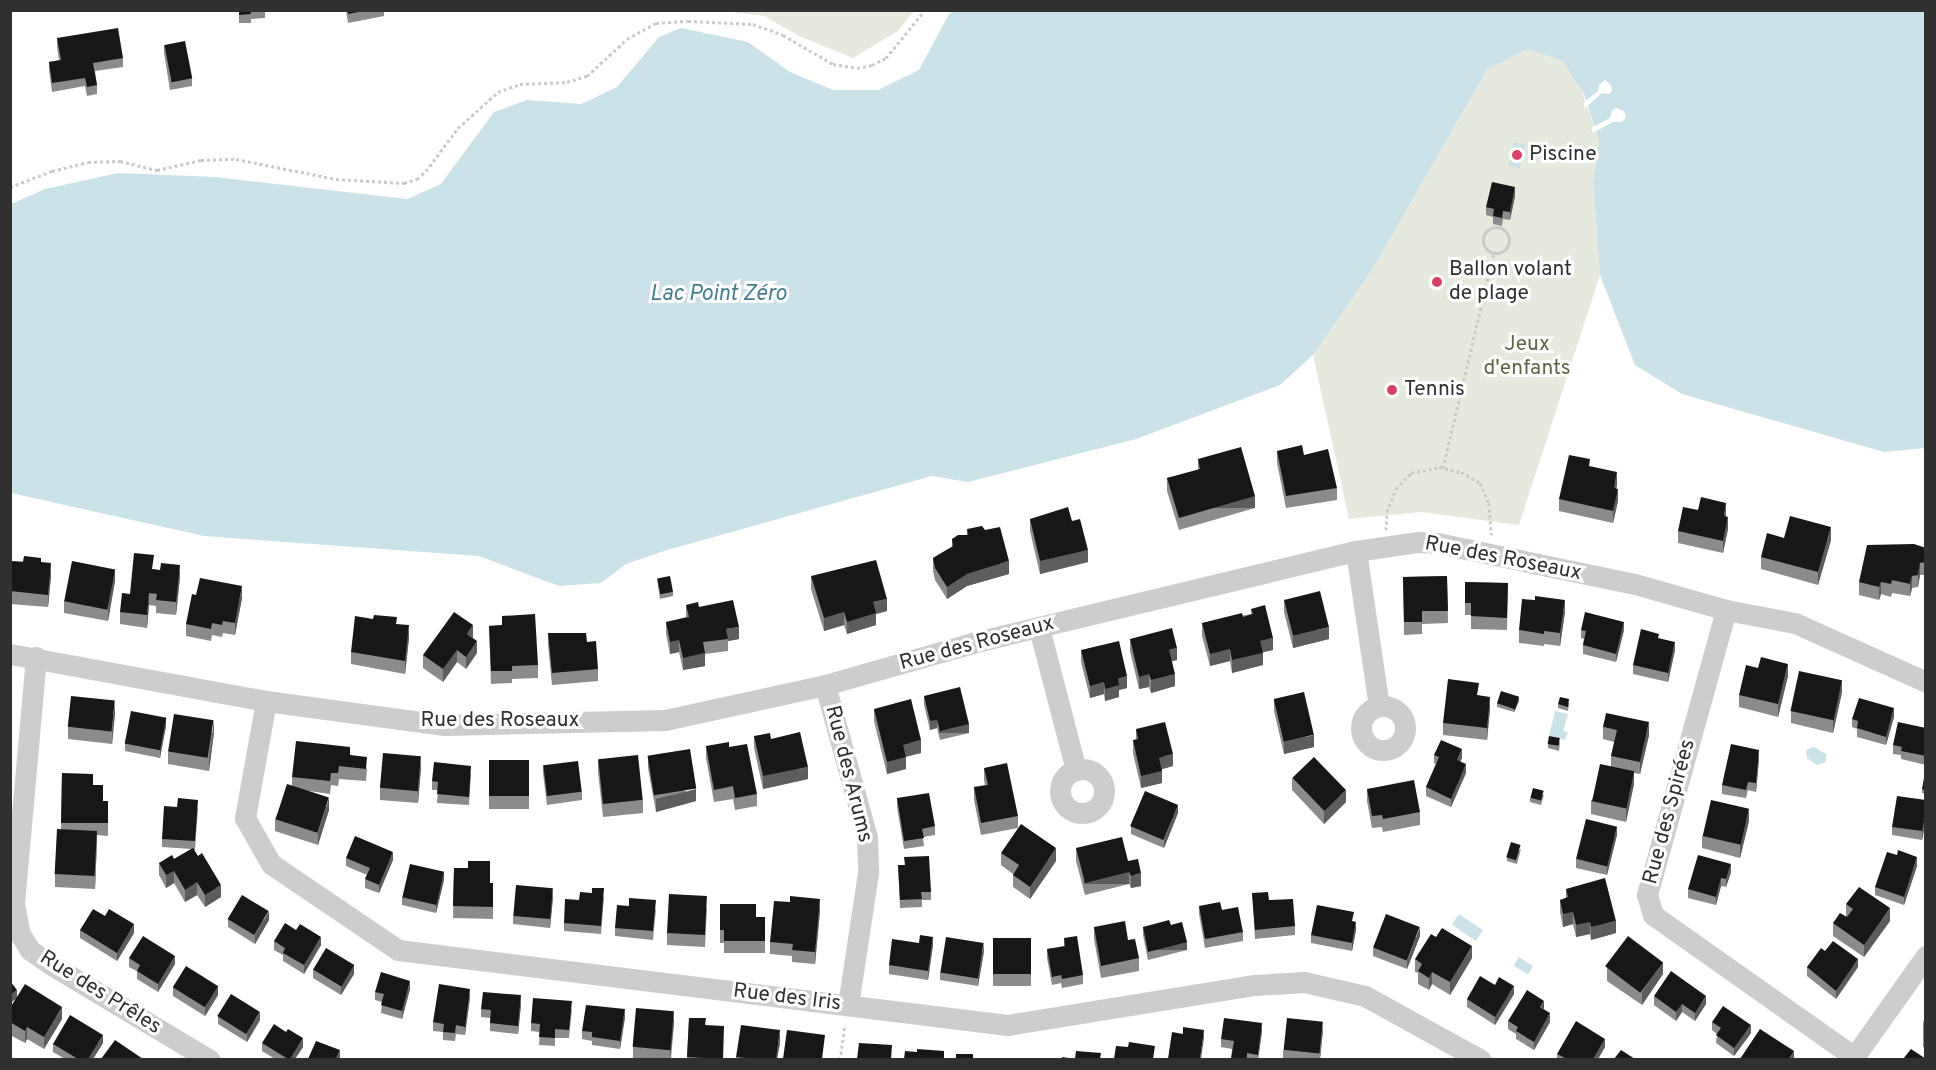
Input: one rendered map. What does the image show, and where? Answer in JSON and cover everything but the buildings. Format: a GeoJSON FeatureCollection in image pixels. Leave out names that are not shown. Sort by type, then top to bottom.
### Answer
{"type":"FeatureCollection","features":[{"type":"Feature","properties":{"kind":"street","name":"Rue des Roseaux"},"geometry":{"type":"LineString","coordinates":[[10,654],[266,701],[444,725],[665,720],[825,685],[1039,628],[1356,551],[1418,542],[1635,584],[1726,610],[1795,623],[1926,682]]}},
{"type":"Feature","properties":{"kind":"street"},"geometry":{"type":"LineString","coordinates":[[1356,551],[1378,706]]}},
{"type":"Feature","properties":{"kind":"street","name":"Rue des Spirées"},"geometry":{"type":"LineString","coordinates":[[1726,610],[1647,895],[1653,915],[1853,1058]]}},
{"type":"Feature","properties":{"kind":"street"},"geometry":{"type":"LineString","coordinates":[[1039,628],[1076,770]]}},
{"type":"Feature","properties":{"kind":"street","name":"Rue des Prêles"},"geometry":{"type":"LineString","coordinates":[[36,657],[14,904],[20,934],[30,950],[50,964],[210,1059]]}},
{"type":"Feature","properties":{"kind":"street","name":"Rue des Arums"},"geometry":{"type":"LineString","coordinates":[[825,685],[867,837],[868,873],[848,1005]]}},
{"type":"Feature","properties":{"kind":"street","name":"Rue des Iris"},"geometry":{"type":"LineString","coordinates":[[266,701],[245,818],[271,864],[398,950],[1007,1025],[1255,985],[1304,982],[1365,996],[1481,1059]]}},
{"type":"Feature","properties":{"kind":"street"},"geometry":{"type":"LineString","coordinates":[[1853,1058],[1926,956]]}},
{"type":"Feature","properties":{"kind":"path"},"geometry":{"type":"LineString","coordinates":[[10,187],[52,171],[88,162],[120,161],[157,170],[201,160],[236,159],[336,179],[404,183],[417,179],[426,171],[458,128],[498,92],[519,84],[567,82],[587,76],[627,39],[656,23],[688,21],[753,24],[773,30],[834,64],[856,68],[873,65],[886,58],[925,10]]}},
{"type":"Feature","properties":{"kind":"path"},"geometry":{"type":"LineString","coordinates":[[1498,227],[1508,233],[1509,242],[1503,252],[1494,253],[1486,248],[1484,236],[1490,228],[1498,227]]}},
{"type":"Feature","properties":{"kind":"path"},"geometry":{"type":"LineString","coordinates":[[1443,468],[1494,253]]}},
{"type":"Feature","properties":{"kind":"path"},"geometry":{"type":"LineString","coordinates":[[1384,546],[1388,512],[1396,489],[1411,473],[1424,469],[1443,468],[1461,471],[1480,483],[1490,503],[1489,554]]}},
{"type":"Feature","properties":{"kind":"path"},"geometry":{"type":"LineString","coordinates":[[840,1059],[848,1005]]}},
{"type":"Feature","properties":{"kind":"green space"},"geometry":{"type":"Polygon","coordinates":[[[722,11],[914,11],[898,31],[853,58],[801,37],[764,16],[722,11]]]}},
{"type":"Feature","properties":{"kind":"green space","name":"Jeux d'enfants"},"geometry":{"type":"Polygon","coordinates":[[[1528,49],[1562,61],[1582,91],[1599,141],[1593,183],[1600,275],[1519,525],[1421,512],[1349,519],[1313,355],[1372,270],[1489,68],[1528,49]]]}},
{"type":"Feature","properties":{"kind":"water","name":"Lac Point Zéro"},"geometry":{"type":"Polygon","coordinates":[[[954,11],[1925,11],[1925,448],[1884,452],[1682,394],[1635,365],[1600,275],[1593,183],[1599,141],[1584,94],[1562,61],[1528,49],[1488,69],[1372,270],[1313,355],[1280,385],[1136,439],[968,482],[932,476],[667,550],[626,564],[601,583],[559,586],[479,556],[204,536],[11,493],[11,204],[45,189],[118,173],[215,177],[407,199],[441,184],[494,112],[527,100],[581,104],[617,87],[659,37],[681,28],[748,42],[790,72],[833,90],[878,90],[919,70],[949,14],[954,11]]]}},
{"type":"Feature","properties":{"kind":"water","name":"Piscine"},"geometry":{"type":"Polygon","coordinates":[[[1514,142],[1526,145],[1520,168],[1508,165],[1514,142]]]}},
{"type":"Feature","properties":{"kind":"water"},"geometry":{"type":"Polygon","coordinates":[[[1555,711],[1568,714],[1563,731],[1568,732],[1565,740],[1549,736],[1555,711]]]}},
{"type":"Feature","properties":{"kind":"water"},"geometry":{"type":"Polygon","coordinates":[[[1814,747],[1826,754],[1826,762],[1817,765],[1807,758],[1806,750],[1814,747]]]}},
{"type":"Feature","properties":{"kind":"water"},"geometry":{"type":"Polygon","coordinates":[[[1459,914],[1483,930],[1476,941],[1452,925],[1459,914]]]}},
{"type":"Feature","properties":{"kind":"water"},"geometry":{"type":"Polygon","coordinates":[[[1519,957],[1533,966],[1528,975],[1514,965],[1519,957]]]}},
{"type":"Feature","properties":{"kind":"pier"},"geometry":{"type":"Polygon","coordinates":[[[1605,80],[1611,85],[1612,91],[1609,94],[1602,93],[1585,108],[1583,103],[1598,91],[1599,85],[1605,80]]]}},
{"type":"Feature","properties":{"kind":"pier"},"geometry":{"type":"Polygon","coordinates":[[[1616,108],[1624,111],[1626,117],[1622,122],[1613,122],[1593,133],[1591,128],[1610,118],[1612,111],[1616,108]]]}},
{"type":"Feature","properties":{"kind":"place","name":"Piscine"},"geometry":{"type":"Point","coordinates":[1517,155]}},
{"type":"Feature","properties":{"kind":"place","name":"Ballon volant de plage"},"geometry":{"type":"Point","coordinates":[1437,282]}},
{"type":"Feature","properties":{"kind":"place","name":"Tennis"},"geometry":{"type":"Point","coordinates":[1392,390]}}]}
